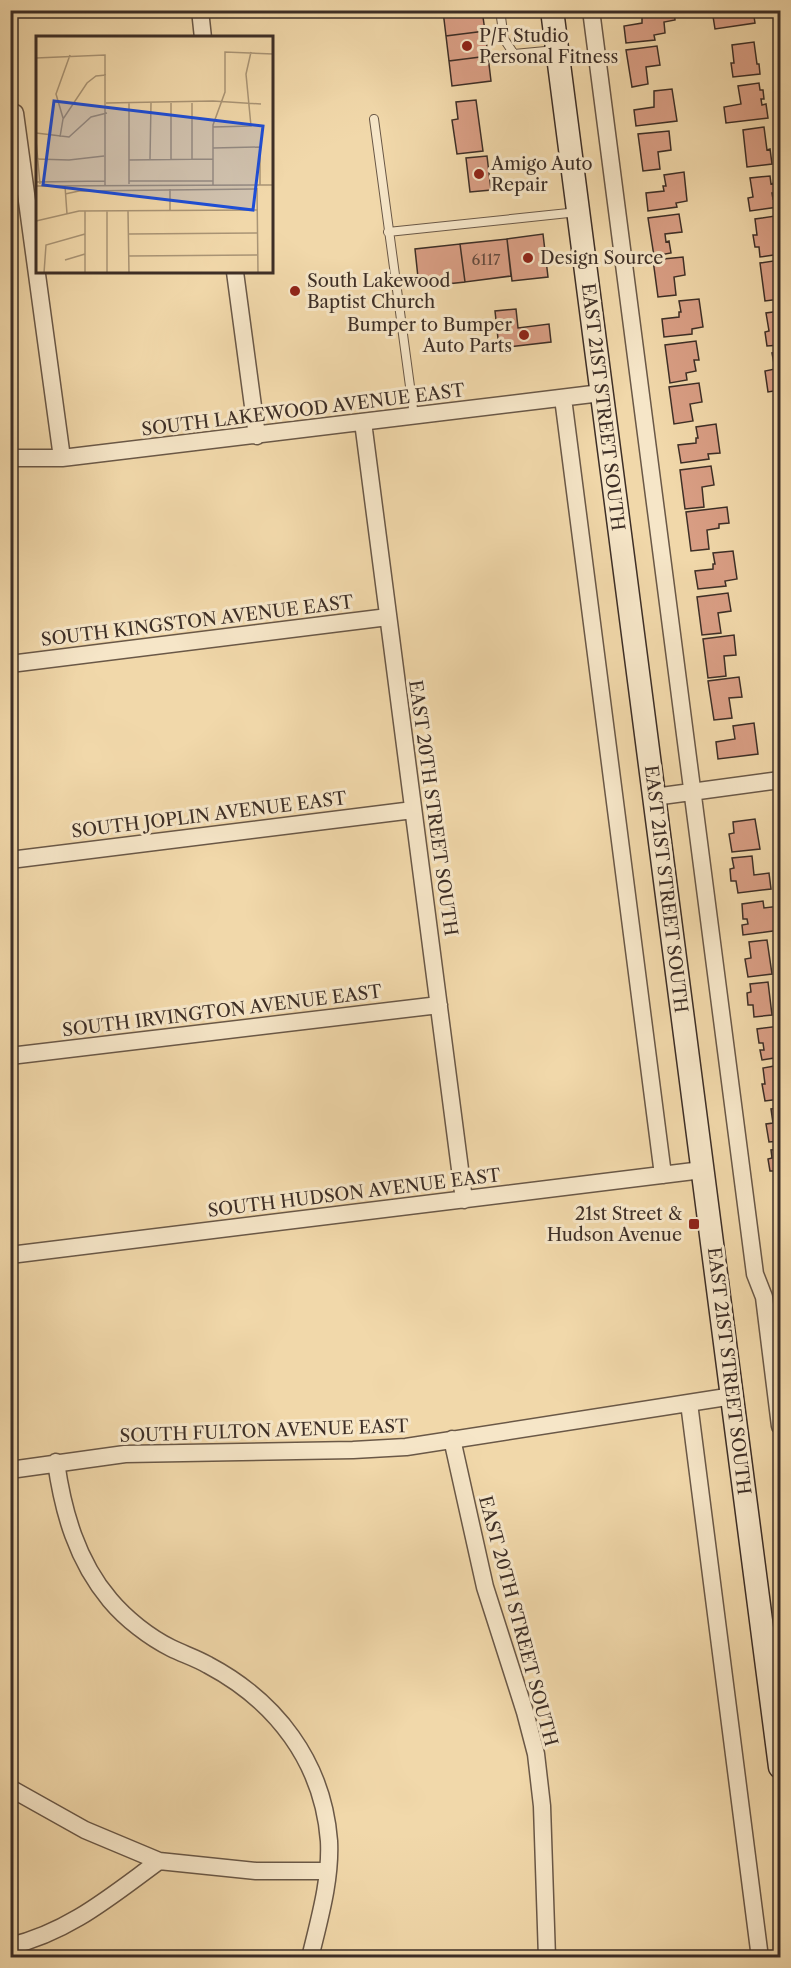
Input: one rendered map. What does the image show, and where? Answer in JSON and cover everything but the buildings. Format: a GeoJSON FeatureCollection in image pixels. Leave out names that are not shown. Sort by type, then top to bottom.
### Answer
{"type":"FeatureCollection","features":[{"type":"Feature","properties":{"kind":"main road","name":"EAST 21ST STREET SOUTH"},"geometry":{"type":"LineString","coordinates":[[552,10],[780,1767]]}},
{"type":"Feature","properties":{"kind":"street"},"geometry":{"type":"LineString","coordinates":[[200,10],[203,36]]}},
{"type":"Feature","properties":{"kind":"street","name":"EAST 21ST STREET SOUTH"},"geometry":{"type":"LineString","coordinates":[[591,10],[755,1274],[764,1297],[780,1426]]}},
{"type":"Feature","properties":{"kind":"street"},"geometry":{"type":"LineString","coordinates":[[13,113],[62,458]]}},
{"type":"Feature","properties":{"kind":"street"},"geometry":{"type":"LineString","coordinates":[[235,273],[257,436]]}},
{"type":"Feature","properties":{"kind":"street","name":"SOUTH LAKEWOOD AVENUE EAST"},"geometry":{"type":"LineString","coordinates":[[10,458],[62,458],[601,393]]}},
{"type":"Feature","properties":{"kind":"street"},"geometry":{"type":"LineString","coordinates":[[563,398],[663,1175]]}},
{"type":"Feature","properties":{"kind":"street","name":"EAST 20TH STREET SOUTH"},"geometry":{"type":"LineString","coordinates":[[363,422],[464,1200]]}},
{"type":"Feature","properties":{"kind":"street","name":"SOUTH KINGSTON AVENUE EAST"},"geometry":{"type":"LineString","coordinates":[[10,663],[388,617]]}},
{"type":"Feature","properties":{"kind":"street"},"geometry":{"type":"LineString","coordinates":[[654,796],[780,780]]}},
{"type":"Feature","properties":{"kind":"street","name":"SOUTH JOPLIN AVENUE EAST"},"geometry":{"type":"LineString","coordinates":[[10,860],[413,810]]}},
{"type":"Feature","properties":{"kind":"street","name":"SOUTH IRVINGTON AVENUE EAST"},"geometry":{"type":"LineString","coordinates":[[10,1056],[439,1005]]}},
{"type":"Feature","properties":{"kind":"street","name":"SOUTH HUDSON AVENUE EAST"},"geometry":{"type":"LineString","coordinates":[[10,1255],[702,1170]]}},
{"type":"Feature","properties":{"kind":"street","name":"SOUTH FULTON AVENUE EAST"},"geometry":{"type":"LineString","coordinates":[[10,1470],[125,1454],[406,1447],[733,1396]]}},
{"type":"Feature","properties":{"kind":"street"},"geometry":{"type":"LineString","coordinates":[[689,1402],[760,1958]]}},
{"type":"Feature","properties":{"kind":"street","name":"EAST 20TH STREET SOUTH"},"geometry":{"type":"LineString","coordinates":[[452,1439],[485,1587],[536,1754],[542,1806],[547,1958]]}},
{"type":"Feature","properties":{"kind":"street"},"geometry":{"type":"LineString","coordinates":[[56,1462],[61,1498],[74,1540],[90,1572],[110,1600],[131,1621],[168,1647],[208,1665],[237,1683],[280,1720],[295,1739],[316,1784],[324,1810],[329,1842],[328,1871],[322,1909],[310,1958]]}},
{"type":"Feature","properties":{"kind":"street"},"geometry":{"type":"LineString","coordinates":[[10,1788],[85,1830],[159,1861],[256,1871],[328,1871]]}},
{"type":"Feature","properties":{"kind":"street"},"geometry":{"type":"LineString","coordinates":[[10,1946],[27,1942],[66,1926],[159,1861]]}},
{"type":"Feature","properties":{"kind":"lane"},"geometry":{"type":"LineString","coordinates":[[500,10],[504,39],[514,54],[556,50]]}},
{"type":"Feature","properties":{"kind":"lane"},"geometry":{"type":"LineString","coordinates":[[374,119],[414,416]]}},
{"type":"Feature","properties":{"kind":"lane"},"geometry":{"type":"LineString","coordinates":[[388,231],[578,212]]}},
{"type":"Feature","properties":{"kind":"place","name":"P/F Studio Personal Fitness"},"geometry":{"type":"Point","coordinates":[467,46]}},
{"type":"Feature","properties":{"kind":"place","name":"Amigo Auto Repair"},"geometry":{"type":"Point","coordinates":[479,174]}},
{"type":"Feature","properties":{"kind":"place","name":"Design Source"},"geometry":{"type":"Point","coordinates":[528,258]}},
{"type":"Feature","properties":{"kind":"place","name":"South Lakewood Baptist Church"},"geometry":{"type":"Point","coordinates":[295,291]}},
{"type":"Feature","properties":{"kind":"place","name":"Bumper to Bumper Auto Parts"},"geometry":{"type":"Point","coordinates":[524,335]}},
{"type":"Feature","properties":{"kind":"place","name":"21st Street & Hudson Avenue"},"geometry":{"type":"Point","coordinates":[694,1224]}}]}
